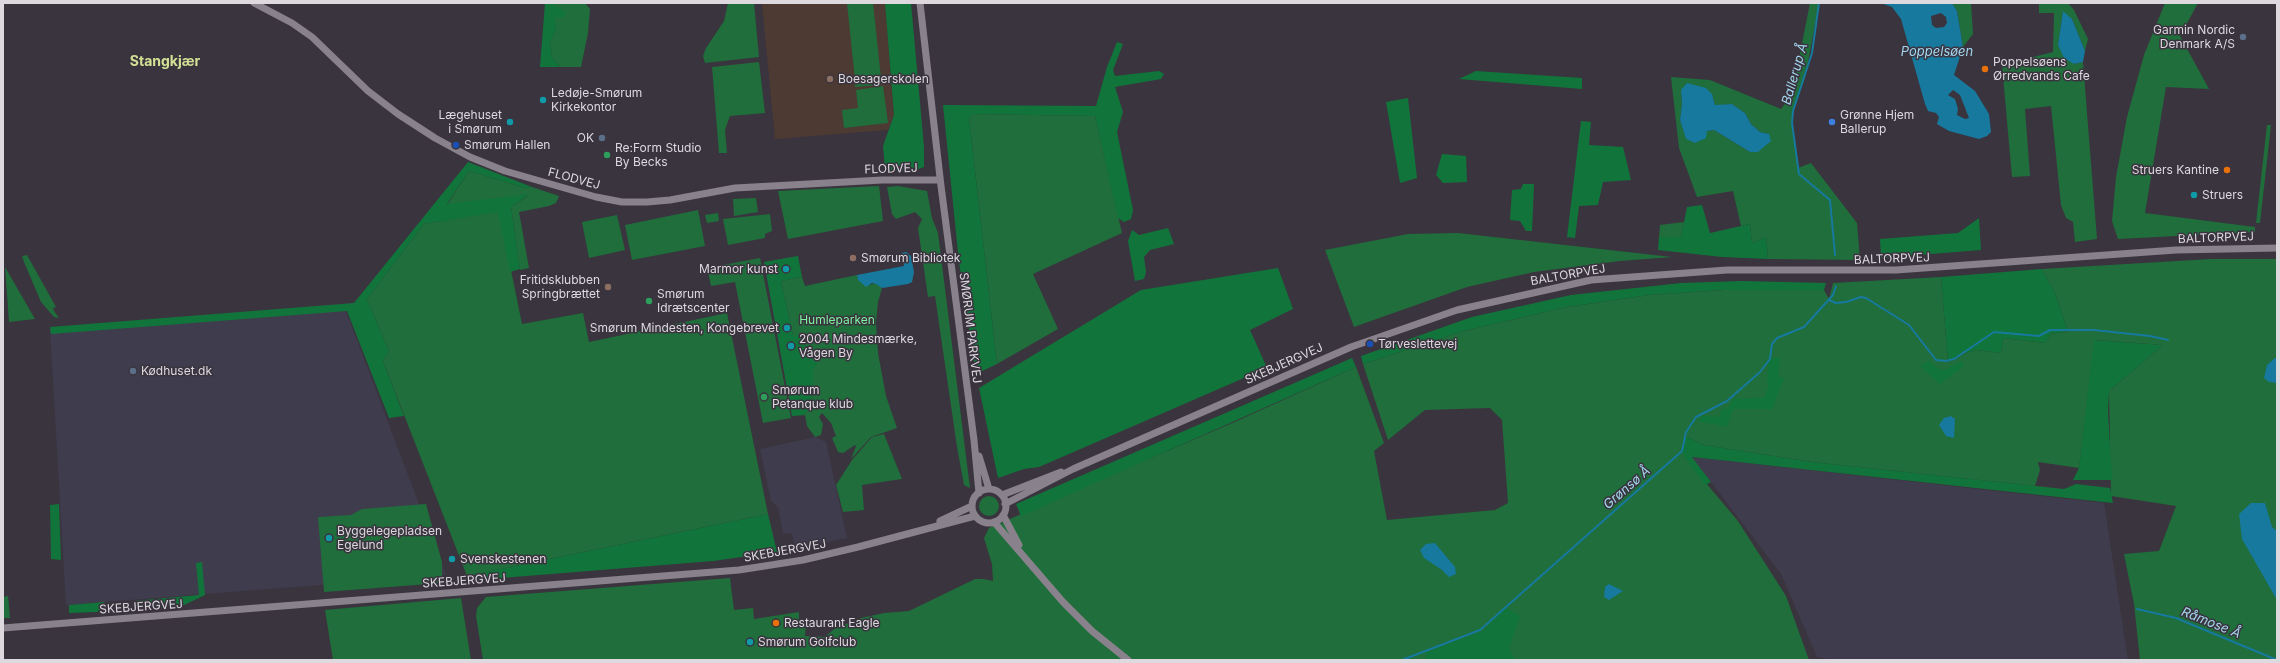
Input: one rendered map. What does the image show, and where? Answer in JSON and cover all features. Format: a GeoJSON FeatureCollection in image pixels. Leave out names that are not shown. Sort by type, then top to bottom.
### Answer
{"type":"FeatureCollection","features":[{"type":"Feature","properties":{"kind":"street","name":"FLODVEJ"},"geometry":{"type":"LineString","coordinates":[[254,3],[292,23],[312,37],[368,91],[398,114],[435,138],[470,157],[505,171],[596,197],[622,202],[647,202],[670,200],[735,188],[889,180],[940,180]]}},
{"type":"Feature","properties":{"kind":"street","name":"SMØRUM PARKVEJ"},"geometry":{"type":"LineString","coordinates":[[920,3],[940,180],[974,440],[979,493]]}},
{"type":"Feature","properties":{"kind":"street","name":"BALTORPVEJ"},"geometry":{"type":"LineString","coordinates":[[1510,297],[1591,280],[1659,274],[1727,270],[1896,270],[2176,250],[2277,248]]}},
{"type":"Feature","properties":{"kind":"street","name":"SKEBJERGVEJ"},"geometry":{"type":"LineString","coordinates":[[1005,504],[1073,469],[1352,346],[1458,310],[1510,297]]}},
{"type":"Feature","properties":{"kind":"street","name":"SMØRUM PARKVEJ"},"geometry":{"type":"LineString","coordinates":[[974,440],[989,489]]}},
{"type":"Feature","properties":{"kind":"street","name":"SKEBJERGVEJ"},"geometry":{"type":"LineString","coordinates":[[1002,496],[1049,476],[1073,469]]}},
{"type":"Feature","properties":{"kind":"street"},"geometry":{"type":"LineString","coordinates":[[1003,515],[994,522],[984,522],[976,516],[972,506],[979,493],[989,489],[1002,496],[1005,504],[1003,515],[1025,556]]}},
{"type":"Feature","properties":{"kind":"street","name":"SKEBJERGVEJ"},"geometry":{"type":"LineString","coordinates":[[922,529],[972,506]]}},
{"type":"Feature","properties":{"kind":"street","name":"SKEBJERGVEJ"},"geometry":{"type":"LineString","coordinates":[[3,628],[738,570],[803,560],[976,516]]}},
{"type":"Feature","properties":{"kind":"street"},"geometry":{"type":"LineString","coordinates":[[994,522],[1025,556],[1062,602],[1092,631],[1128,660]]}},
{"type":"Feature","properties":{"kind":"shaded area","name":"Boesagerskolen"},"geometry":{"type":"Polygon","coordinates":[[[762,3],[885,3],[894,115],[888,130],[775,139],[762,3]]]}},
{"type":"Feature","properties":{"kind":"shaded area"},"geometry":{"type":"Polygon","coordinates":[[[344,306],[446,575],[66,605],[50,329],[344,306]]]}},
{"type":"Feature","properties":{"kind":"shaded area"},"geometry":{"type":"Polygon","coordinates":[[[815,437],[826,442],[847,538],[795,549],[792,533],[783,534],[778,507],[771,501],[760,449],[815,437]]]}},
{"type":"Feature","properties":{"kind":"shaded area"},"geometry":{"type":"Polygon","coordinates":[[[1692,457],[2104,503],[2128,660],[1836,660],[1817,657],[1781,574],[1692,457]]]}},
{"type":"Feature","properties":{"kind":"green space"},"geometry":{"type":"Polygon","coordinates":[[[545,3],[551,3],[567,13],[562,18],[555,17],[556,29],[550,43],[552,57],[560,67],[540,67],[545,3]]]}},
{"type":"Feature","properties":{"kind":"green space"},"geometry":{"type":"Polygon","coordinates":[[[551,3],[585,3],[590,9],[588,33],[581,67],[560,67],[552,57],[550,43],[556,29],[551,3]]]}},
{"type":"Feature","properties":{"kind":"green space"},"geometry":{"type":"Polygon","coordinates":[[[728,3],[754,3],[759,57],[705,63],[703,56],[706,48],[724,21],[728,3]]]}},
{"type":"Feature","properties":{"kind":"green space"},"geometry":{"type":"Polygon","coordinates":[[[847,3],[873,3],[881,78],[855,80],[847,3]]]}},
{"type":"Feature","properties":{"kind":"green space"},"geometry":{"type":"Polygon","coordinates":[[[885,3],[911,3],[924,147],[924,167],[919,169],[887,171],[885,169],[883,146],[894,115],[885,3]]]}},
{"type":"Feature","properties":{"kind":"green space"},"geometry":{"type":"Polygon","coordinates":[[[1810,3],[1819,3],[1805,78],[1793,111],[1792,123],[1798,168],[1811,163],[1857,223],[1860,260],[1768,259],[1766,237],[1752,243],[1750,224],[1741,226],[1733,191],[1697,197],[1679,148],[1671,77],[1710,80],[1781,109],[1792,94],[1810,3]],[[1681,90],[1682,104],[1680,120],[1686,138],[1695,143],[1707,131],[1714,130],[1750,152],[1769,134],[1760,132],[1751,124],[1745,113],[1732,104],[1715,106],[1712,94],[1681,90]]]}},
{"type":"Feature","properties":{"kind":"green space"},"geometry":{"type":"Polygon","coordinates":[[[1952,3],[1971,3],[1973,34],[1963,47],[1957,11],[1952,3]]]}},
{"type":"Feature","properties":{"kind":"green space"},"geometry":{"type":"Polygon","coordinates":[[[2039,3],[2068,3],[2074,10],[2088,39],[2085,51],[2072,19],[2063,12],[2058,45],[2074,64],[2083,62],[2097,239],[2075,242],[2073,222],[2066,218],[2061,205],[2051,106],[2025,109],[2030,176],[2012,177],[2002,65],[2053,52],[2054,13],[2039,13],[2039,3]]]}},
{"type":"Feature","properties":{"kind":"green space"},"geometry":{"type":"Polygon","coordinates":[[[2165,3],[2198,3],[2180,36],[2209,89],[2166,87],[2145,213],[2255,227],[2255,232],[2118,239],[2112,221],[2116,177],[2127,117],[2144,55],[2165,3]]]}},
{"type":"Feature","properties":{"kind":"green space"},"geometry":{"type":"Polygon","coordinates":[[[1117,42],[1123,44],[1113,70],[1115,76],[1159,71],[1164,74],[1161,79],[1115,87],[1123,112],[1117,132],[1133,210],[1131,219],[1124,222],[1118,218],[1095,116],[973,114],[969,118],[997,364],[976,374],[959,262],[943,105],[1096,106],[1107,67],[1117,42]]]}},
{"type":"Feature","properties":{"kind":"green space"},"geometry":{"type":"Polygon","coordinates":[[[759,62],[765,113],[730,116],[725,130],[727,153],[719,153],[712,67],[759,62]]]}},
{"type":"Feature","properties":{"kind":"green space"},"geometry":{"type":"Polygon","coordinates":[[[1476,71],[1582,78],[1582,89],[1459,79],[1476,71]]]}},
{"type":"Feature","properties":{"kind":"green space"},"geometry":{"type":"Polygon","coordinates":[[[880,80],[881,85],[855,87],[855,82],[880,80]]]}},
{"type":"Feature","properties":{"kind":"green space"},"geometry":{"type":"Polygon","coordinates":[[[883,86],[888,123],[844,128],[842,110],[858,108],[856,90],[883,86]]]}},
{"type":"Feature","properties":{"kind":"green space"},"geometry":{"type":"Polygon","coordinates":[[[1408,98],[1417,178],[1400,183],[1386,102],[1408,98]]]}},
{"type":"Feature","properties":{"kind":"green space"},"geometry":{"type":"Polygon","coordinates":[[[973,114],[1095,116],[1122,233],[1033,274],[1058,329],[997,364],[969,118],[973,114]]]}},
{"type":"Feature","properties":{"kind":"green space"},"geometry":{"type":"Polygon","coordinates":[[[1581,121],[1591,122],[1589,145],[1623,147],[1631,180],[1603,182],[1598,205],[1579,206],[1575,238],[1567,237],[1581,121]]]}},
{"type":"Feature","properties":{"kind":"green space"},"geometry":{"type":"Polygon","coordinates":[[[2267,125],[2271,125],[2260,223],[2256,223],[2267,125]]]}},
{"type":"Feature","properties":{"kind":"green space"},"geometry":{"type":"Polygon","coordinates":[[[1442,154],[1466,156],[1467,182],[1443,183],[1436,175],[1442,154]]]}},
{"type":"Feature","properties":{"kind":"green space"},"geometry":{"type":"Polygon","coordinates":[[[468,162],[532,187],[526,188],[469,171],[447,204],[530,194],[511,207],[520,269],[510,272],[498,212],[424,224],[367,299],[389,351],[383,361],[404,416],[389,418],[347,311],[51,334],[50,327],[354,303],[468,162]]]}},
{"type":"Feature","properties":{"kind":"green space"},"geometry":{"type":"Polygon","coordinates":[[[469,171],[526,188],[532,187],[559,196],[556,203],[549,206],[519,212],[529,268],[520,270],[511,207],[529,195],[447,205],[469,171]]]}},
{"type":"Feature","properties":{"kind":"green space"},"geometry":{"type":"Polygon","coordinates":[[[1523,184],[1534,184],[1532,231],[1526,231],[1520,221],[1510,220],[1512,190],[1521,189],[1523,184]]]}},
{"type":"Feature","properties":{"kind":"green space"},"geometry":{"type":"Polygon","coordinates":[[[879,186],[883,221],[788,239],[778,191],[879,186]]]}},
{"type":"Feature","properties":{"kind":"green space"},"geometry":{"type":"Polygon","coordinates":[[[898,186],[927,191],[932,218],[938,233],[970,488],[964,485],[957,447],[935,296],[928,297],[918,228],[922,219],[915,212],[896,219],[892,214],[887,187],[898,186]]]}},
{"type":"Feature","properties":{"kind":"green space"},"geometry":{"type":"Polygon","coordinates":[[[756,198],[758,212],[734,216],[733,199],[756,198]]]}},
{"type":"Feature","properties":{"kind":"green space"},"geometry":{"type":"Polygon","coordinates":[[[1702,205],[1710,233],[1750,224],[1752,243],[1766,237],[1768,259],[1722,257],[1658,250],[1659,237],[1681,237],[1687,207],[1702,205]]]}},
{"type":"Feature","properties":{"kind":"green space"},"geometry":{"type":"Polygon","coordinates":[[[698,210],[705,246],[632,260],[625,225],[698,210]]]}},
{"type":"Feature","properties":{"kind":"green space"},"geometry":{"type":"Polygon","coordinates":[[[499,211],[522,324],[583,313],[589,342],[727,313],[768,514],[467,576],[383,361],[389,351],[367,299],[424,224],[499,211]]]}},
{"type":"Feature","properties":{"kind":"green space"},"geometry":{"type":"Polygon","coordinates":[[[718,213],[719,221],[707,223],[705,215],[718,213]]]}},
{"type":"Feature","properties":{"kind":"green space"},"geometry":{"type":"Polygon","coordinates":[[[770,214],[772,231],[765,234],[765,238],[728,245],[723,219],[770,214]]]}},
{"type":"Feature","properties":{"kind":"green space"},"geometry":{"type":"Polygon","coordinates":[[[617,215],[625,250],[589,258],[582,222],[617,215]]]}},
{"type":"Feature","properties":{"kind":"green space"},"geometry":{"type":"Polygon","coordinates":[[[1979,218],[1981,250],[1881,258],[1880,239],[1958,233],[1979,218]]]}},
{"type":"Feature","properties":{"kind":"green space"},"geometry":{"type":"Polygon","coordinates":[[[1684,222],[1681,237],[1659,237],[1660,225],[1684,222]]]}},
{"type":"Feature","properties":{"kind":"green space"},"geometry":{"type":"Polygon","coordinates":[[[1168,228],[1174,244],[1150,250],[1144,257],[1146,272],[1144,279],[1135,281],[1128,241],[1132,230],[1139,235],[1168,228]]]}},
{"type":"Feature","properties":{"kind":"green space"},"geometry":{"type":"Polygon","coordinates":[[[1458,233],[1672,257],[1620,261],[1534,272],[1467,287],[1354,327],[1325,250],[1408,234],[1458,233]]]}},
{"type":"Feature","properties":{"kind":"green space"},"geometry":{"type":"Polygon","coordinates":[[[27,255],[56,307],[53,308],[59,318],[54,317],[41,302],[22,256],[27,255]]]}},
{"type":"Feature","properties":{"kind":"green space"},"geometry":{"type":"Polygon","coordinates":[[[798,256],[802,277],[781,281],[793,335],[800,336],[817,364],[813,370],[813,394],[805,415],[792,416],[764,262],[798,256]]]}},
{"type":"Feature","properties":{"kind":"green space"},"geometry":{"type":"Polygon","coordinates":[[[760,258],[791,418],[763,423],[735,282],[711,286],[707,268],[760,258]]]}},
{"type":"Feature","properties":{"kind":"green space"},"geometry":{"type":"Polygon","coordinates":[[[2211,259],[2277,259],[2277,660],[2140,660],[2134,604],[2124,554],[2159,551],[2176,506],[2111,496],[2109,391],[2163,345],[2095,340],[2079,468],[2038,462],[2040,470],[2035,486],[1812,462],[1704,445],[1685,436],[1684,457],[1738,521],[1786,596],[1809,660],[483,660],[476,616],[477,608],[486,597],[730,578],[734,610],[753,608],[754,619],[799,612],[799,623],[806,624],[805,636],[825,637],[834,629],[861,618],[884,613],[909,611],[975,579],[993,581],[992,564],[984,538],[989,528],[1239,420],[1356,367],[1384,443],[1374,451],[1387,520],[1495,510],[1508,503],[1502,420],[1490,408],[1425,410],[1388,440],[1363,364],[1464,331],[1567,307],[1649,295],[1724,290],[1824,290],[1829,299],[1833,283],[1941,277],[1948,362],[1966,353],[1977,350],[2001,353],[2003,338],[2045,343],[2051,334],[2068,331],[2055,293],[2042,269],[2211,259]]]}},
{"type":"Feature","properties":{"kind":"green space"},"geometry":{"type":"Polygon","coordinates":[[[5,267],[35,319],[9,322],[5,267]]]}},
{"type":"Feature","properties":{"kind":"green space"},"geometry":{"type":"Polygon","coordinates":[[[1278,268],[1293,309],[1250,330],[1267,368],[1039,467],[1024,469],[998,478],[979,388],[1141,290],[1278,268]]]}},
{"type":"Feature","properties":{"kind":"green space"},"geometry":{"type":"Polygon","coordinates":[[[2042,269],[2055,293],[2068,331],[2051,334],[2045,343],[2003,338],[2001,353],[1977,350],[1966,353],[1948,362],[1941,277],[2042,269]]]}},
{"type":"Feature","properties":{"kind":"green space","name":"Humleparken"},"geometry":{"type":"Polygon","coordinates":[[[857,275],[858,280],[869,285],[876,283],[882,288],[878,302],[876,323],[878,353],[886,396],[897,428],[871,437],[851,459],[856,446],[855,445],[843,453],[838,452],[832,438],[836,436],[831,423],[822,413],[819,417],[823,424],[821,435],[815,437],[807,426],[805,415],[813,394],[813,370],[793,335],[781,281],[802,277],[805,286],[857,275]]]}},
{"type":"Feature","properties":{"kind":"green space"},"geometry":{"type":"Polygon","coordinates":[[[1742,281],[1826,283],[1824,290],[1724,290],[1649,295],[1567,307],[1464,331],[1363,364],[1361,356],[1472,317],[1571,295],[1681,283],[1742,281]]]}},
{"type":"Feature","properties":{"kind":"green space"},"geometry":{"type":"Polygon","coordinates":[[[2094,340],[2163,345],[2109,391],[2108,412],[2112,480],[2073,480],[2079,468],[2094,340]]]}},
{"type":"Feature","properties":{"kind":"green space"},"geometry":{"type":"Polygon","coordinates":[[[1780,357],[1778,376],[1784,379],[1772,409],[1733,409],[1727,427],[1698,421],[1702,416],[1720,417],[1721,410],[1728,408],[1733,399],[1764,398],[1769,386],[1767,380],[1769,359],[1780,357]]]}},
{"type":"Feature","properties":{"kind":"green space"},"geometry":{"type":"Polygon","coordinates":[[[1352,358],[1356,367],[1021,516],[1016,504],[1352,358]]]}},
{"type":"Feature","properties":{"kind":"green space"},"geometry":{"type":"Polygon","coordinates":[[[1929,361],[1942,371],[1963,361],[1963,367],[1940,384],[1920,366],[1929,361]]]}},
{"type":"Feature","properties":{"kind":"green space"},"geometry":{"type":"Polygon","coordinates":[[[884,434],[902,479],[862,485],[864,510],[843,512],[836,485],[852,460],[872,437],[884,434]]]}},
{"type":"Feature","properties":{"kind":"green space"},"geometry":{"type":"Polygon","coordinates":[[[1685,436],[1704,445],[1812,462],[2064,489],[2076,484],[2110,488],[2113,503],[1692,457],[1711,482],[1705,485],[1684,457],[1682,451],[1685,436]]]}},
{"type":"Feature","properties":{"kind":"green space"},"geometry":{"type":"Polygon","coordinates":[[[989,496],[996,499],[999,506],[996,513],[989,516],[982,513],[979,506],[982,499],[989,496]]]}},
{"type":"Feature","properties":{"kind":"green space"},"geometry":{"type":"Polygon","coordinates":[[[59,504],[61,560],[51,559],[50,505],[59,504]]]}},
{"type":"Feature","properties":{"kind":"green space"},"geometry":{"type":"Polygon","coordinates":[[[426,504],[442,562],[442,583],[324,592],[318,517],[351,515],[362,509],[426,504]]]}},
{"type":"Feature","properties":{"kind":"green space"},"geometry":{"type":"Polygon","coordinates":[[[768,514],[777,552],[713,561],[464,581],[467,576],[768,514]]]}},
{"type":"Feature","properties":{"kind":"green space"},"geometry":{"type":"Polygon","coordinates":[[[202,562],[205,595],[184,605],[136,607],[134,605],[134,601],[199,595],[196,563],[202,562]]]}},
{"type":"Feature","properties":{"kind":"green space"},"geometry":{"type":"Polygon","coordinates":[[[8,596],[10,618],[3,618],[3,597],[8,596]]]}},
{"type":"Feature","properties":{"kind":"green space"},"geometry":{"type":"Polygon","coordinates":[[[461,598],[471,660],[333,660],[325,610],[461,598]]]}},
{"type":"Feature","properties":{"kind":"green space"},"geometry":{"type":"Polygon","coordinates":[[[104,602],[105,607],[97,612],[69,613],[69,605],[104,602]]]}},
{"type":"Feature","properties":{"kind":"green space"},"geometry":{"type":"Polygon","coordinates":[[[1505,607],[1520,616],[1509,648],[1515,659],[1514,660],[1426,660],[1425,653],[1483,631],[1505,607]]]}},
{"type":"Feature","properties":{"kind":"water","name":"Poppelsøen"},"geometry":{"type":"Polygon","coordinates":[[[1881,3],[1952,3],[1957,11],[1963,47],[1954,75],[1975,91],[1989,114],[1991,132],[1987,136],[1979,139],[1949,131],[1937,124],[1939,117],[1936,113],[1928,111],[1925,104],[1901,19],[1892,7],[1881,3]],[[1941,13],[1931,16],[1932,25],[1936,28],[1944,27],[1947,23],[1946,17],[1941,13]],[[1953,90],[1948,95],[1955,99],[1958,109],[1957,115],[1965,119],[1969,118],[1960,95],[1953,90]]]}},
{"type":"Feature","properties":{"kind":"water"},"geometry":{"type":"Polygon","coordinates":[[[2063,11],[2072,19],[2085,51],[2083,62],[2074,64],[2064,58],[2058,45],[2063,11]]]}},
{"type":"Feature","properties":{"kind":"water"},"geometry":{"type":"Polygon","coordinates":[[[1687,83],[1706,88],[1712,94],[1715,105],[1732,104],[1745,113],[1751,124],[1760,132],[1769,134],[1771,141],[1758,152],[1750,152],[1714,130],[1707,131],[1706,138],[1695,143],[1686,139],[1680,120],[1682,104],[1681,90],[1687,83]]]}},
{"type":"Feature","properties":{"kind":"water"},"geometry":{"type":"Polygon","coordinates":[[[906,252],[911,256],[914,272],[912,282],[882,288],[872,283],[866,287],[858,280],[857,275],[904,266],[902,253],[906,252]]]}},
{"type":"Feature","properties":{"kind":"water"},"geometry":{"type":"Polygon","coordinates":[[[2277,358],[2277,383],[2269,382],[2264,378],[2267,365],[2277,358]]]}},
{"type":"Feature","properties":{"kind":"water"},"geometry":{"type":"Polygon","coordinates":[[[1951,416],[1955,419],[1954,438],[1946,436],[1939,425],[1944,418],[1951,416]]]}},
{"type":"Feature","properties":{"kind":"water"},"geometry":{"type":"Polygon","coordinates":[[[2251,503],[2265,503],[2272,527],[2277,531],[2277,600],[2242,539],[2239,514],[2251,503]]]}},
{"type":"Feature","properties":{"kind":"water"},"geometry":{"type":"Polygon","coordinates":[[[1435,543],[1455,567],[1456,574],[1449,577],[1442,570],[1424,558],[1420,550],[1426,544],[1435,543]]]}},
{"type":"Feature","properties":{"kind":"water"},"geometry":{"type":"Polygon","coordinates":[[[1609,584],[1623,591],[1609,600],[1604,597],[1605,587],[1609,584]]]}},
{"type":"Feature","properties":{"kind":"waterway","name":"Ballerup Å"},"geometry":{"type":"LineString","coordinates":[[1819,3],[1812,53],[1793,111],[1792,123],[1799,174],[1830,200],[1835,255]]}},
{"type":"Feature","properties":{"kind":"waterway","name":"Grønsø Å"},"geometry":{"type":"LineString","coordinates":[[1402,660],[1480,630],[1682,451],[1686,432],[1696,417],[1727,401],[1760,372],[1770,359],[1772,344],[1777,338],[1804,327],[1833,295],[1836,286]]}},
{"type":"Feature","properties":{"kind":"waterway"},"geometry":{"type":"LineString","coordinates":[[1829,300],[1836,303],[1846,302],[1861,297],[1866,298],[1909,325],[1936,360],[1946,361],[1954,359],[1994,332],[2039,336],[2050,330],[2094,330],[2150,336],[2168,340]]}},
{"type":"Feature","properties":{"kind":"waterway","name":"Råmose Å"},"geometry":{"type":"LineString","coordinates":[[2137,609],[2176,618],[2277,660]]}},
{"type":"Feature","properties":{"kind":"place","name":"Garmin Nordic Denmark A/S"},"geometry":{"type":"Point","coordinates":[2243,37]}},
{"type":"Feature","properties":{"kind":"place","name":"Poppelsøens Ørredvands Cafe"},"geometry":{"type":"Point","coordinates":[1985,69]}},
{"type":"Feature","properties":{"kind":"place","name":"Boesagerskolen"},"geometry":{"type":"Point","coordinates":[830,79]}},
{"type":"Feature","properties":{"kind":"place","name":"Ledøje-Smørum Kirkekontor"},"geometry":{"type":"Point","coordinates":[543,100]}},
{"type":"Feature","properties":{"kind":"place","name":"Lægehuset i Smørum"},"geometry":{"type":"Point","coordinates":[510,122]}},
{"type":"Feature","properties":{"kind":"place","name":"Grønne Hjem Ballerup"},"geometry":{"type":"Point","coordinates":[1832,122]}},
{"type":"Feature","properties":{"kind":"place","name":"OK"},"geometry":{"type":"Point","coordinates":[602,138]}},
{"type":"Feature","properties":{"kind":"place","name":"Smørum Hallen"},"geometry":{"type":"Point","coordinates":[456,145]}},
{"type":"Feature","properties":{"kind":"place","name":"Re:Form Studio By Becks"},"geometry":{"type":"Point","coordinates":[607,155]}},
{"type":"Feature","properties":{"kind":"place","name":"Struers Kantine"},"geometry":{"type":"Point","coordinates":[2227,170]}},
{"type":"Feature","properties":{"kind":"place","name":"Struers"},"geometry":{"type":"Point","coordinates":[2194,195]}},
{"type":"Feature","properties":{"kind":"place","name":"Smørum Bibliotek"},"geometry":{"type":"Point","coordinates":[853,258]}},
{"type":"Feature","properties":{"kind":"place","name":"Marmor kunst"},"geometry":{"type":"Point","coordinates":[786,269]}},
{"type":"Feature","properties":{"kind":"place","name":"Fritidsklubben Springbrættet"},"geometry":{"type":"Point","coordinates":[608,287]}},
{"type":"Feature","properties":{"kind":"place","name":"Smørum Idrætscenter"},"geometry":{"type":"Point","coordinates":[649,301]}},
{"type":"Feature","properties":{"kind":"place","name":"Smørum Mindesten, Kongebrevet"},"geometry":{"type":"Point","coordinates":[787,328]}},
{"type":"Feature","properties":{"kind":"place","name":"Tørveslettevej"},"geometry":{"type":"Point","coordinates":[1370,344]}},
{"type":"Feature","properties":{"kind":"place","name":"2004 Mindesmærke, Vågen By"},"geometry":{"type":"Point","coordinates":[791,346]}},
{"type":"Feature","properties":{"kind":"place","name":"Kødhuset.dk"},"geometry":{"type":"Point","coordinates":[133,371]}},
{"type":"Feature","properties":{"kind":"place","name":"Smørum Petanque klub"},"geometry":{"type":"Point","coordinates":[764,397]}},
{"type":"Feature","properties":{"kind":"place","name":"Byggelegepladsen Egelund"},"geometry":{"type":"Point","coordinates":[329,538]}},
{"type":"Feature","properties":{"kind":"place","name":"Svenskestenen"},"geometry":{"type":"Point","coordinates":[452,559]}},
{"type":"Feature","properties":{"kind":"place","name":"Restaurant Eagle"},"geometry":{"type":"Point","coordinates":[776,623]}},
{"type":"Feature","properties":{"kind":"place","name":"Smørum Golfclub"},"geometry":{"type":"Point","coordinates":[750,642]}},
{"type":"Feature","properties":{"kind":"district","name":"Stangkjær"},"geometry":{"type":"Point","coordinates":[165,62]}}]}
